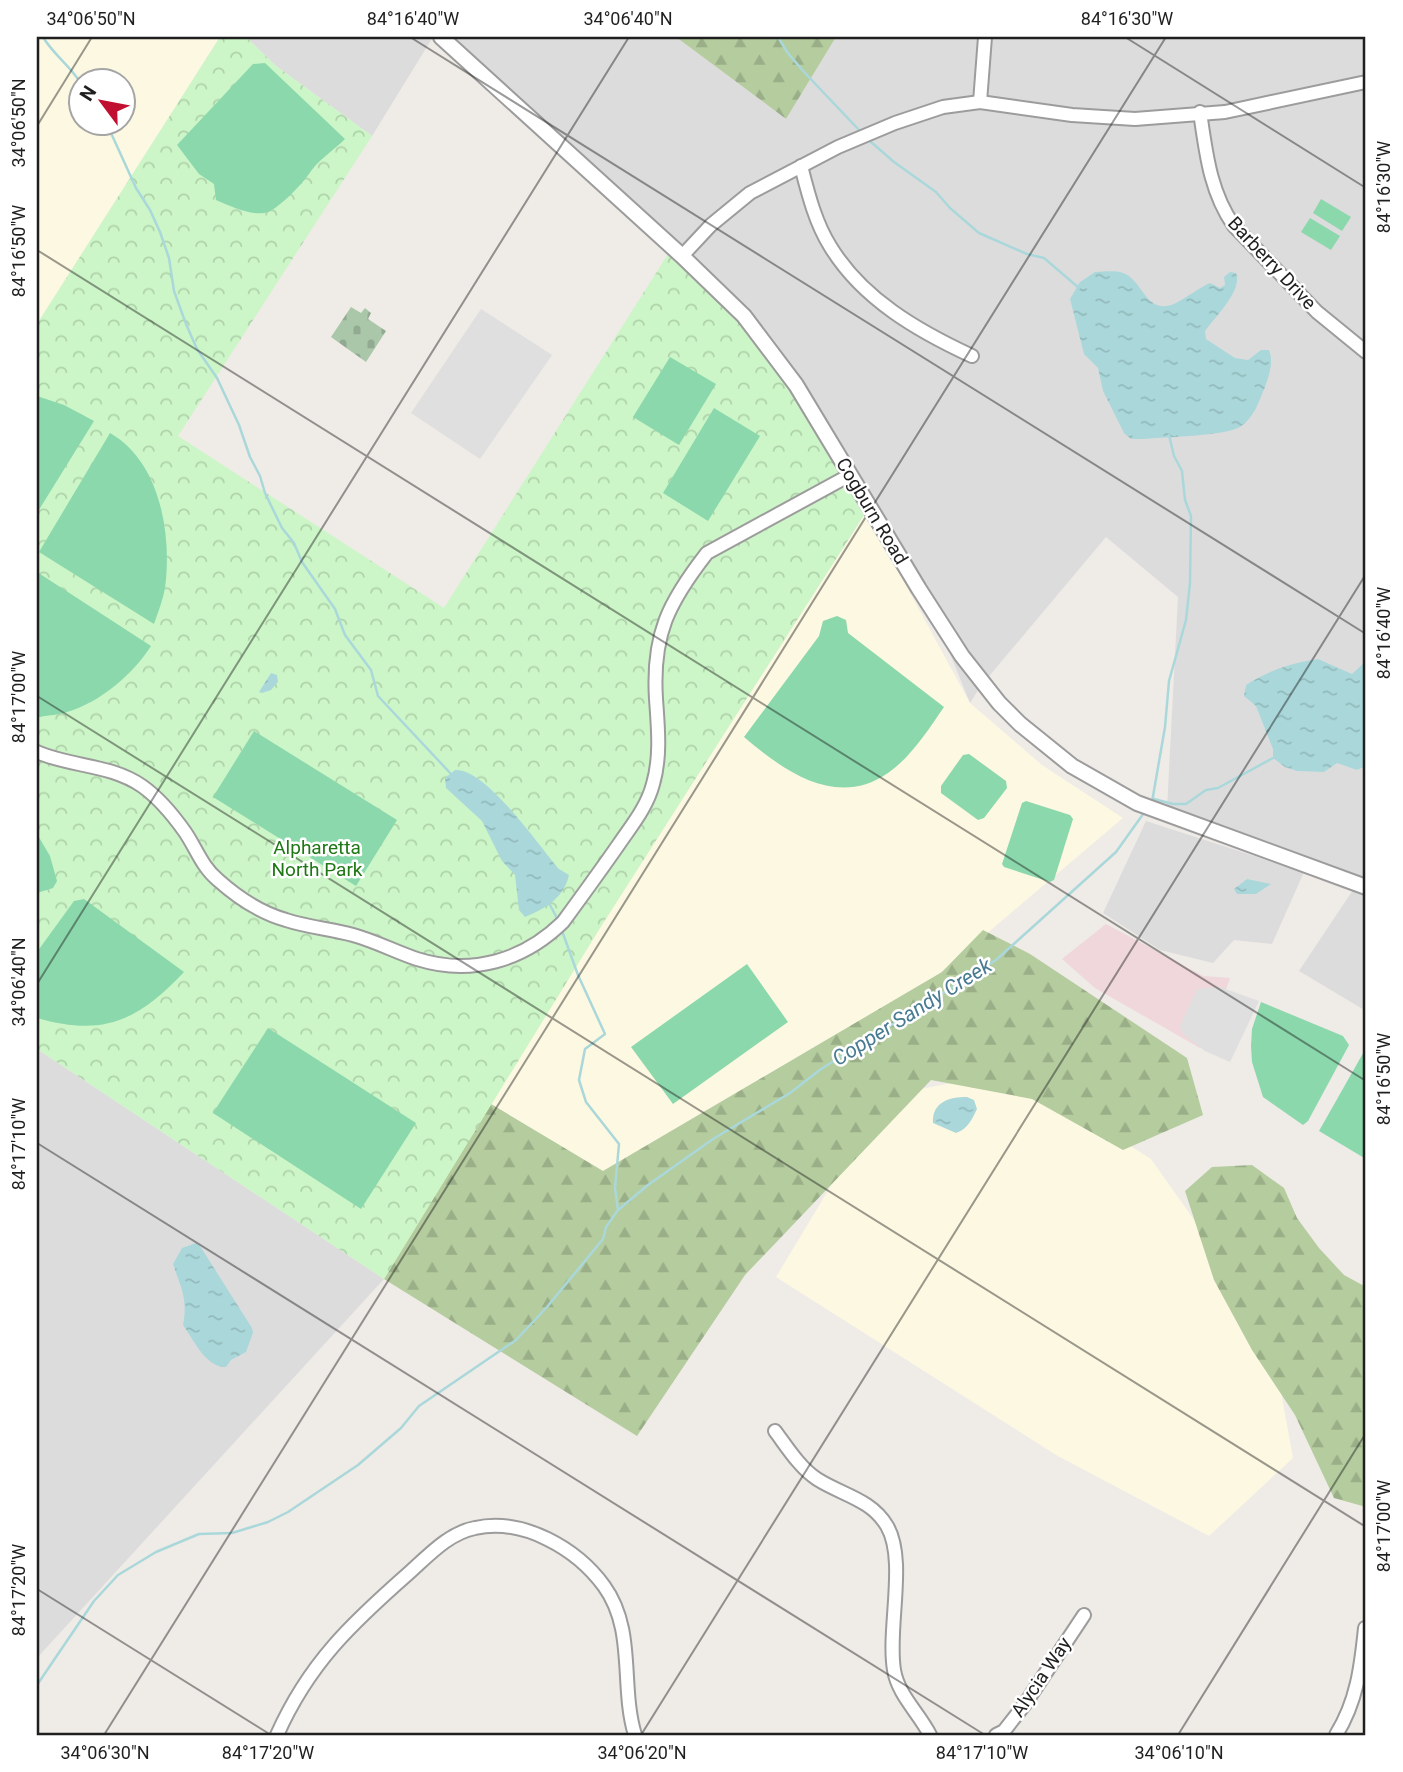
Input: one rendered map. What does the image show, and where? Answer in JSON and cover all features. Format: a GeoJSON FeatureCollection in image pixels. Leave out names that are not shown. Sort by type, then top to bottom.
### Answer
{"type":"FeatureCollection","features":[{"type":"Feature","properties":{"kind":"street","name":"Cogburn Road"},"geometry":{"type":"LineString","coordinates":[[441,37],[682,256],[744,316],[796,385],[962,656],[999,703],[1042,743],[1097,782],[1137,803],[1366,887]]}},
{"type":"Feature","properties":{"kind":"street"},"geometry":{"type":"LineString","coordinates":[[980,102],[985,37]]}},
{"type":"Feature","properties":{"kind":"street"},"geometry":{"type":"LineString","coordinates":[[682,256],[711,225],[750,193],[838,147],[895,123],[943,107],[980,102],[1072,115],[1135,119],[1225,112],[1366,82]]}},
{"type":"Feature","properties":{"kind":"street","name":"Barberry Drive"},"geometry":{"type":"LineString","coordinates":[[1200,112],[1213,187],[1234,226],[1317,312],[1366,352]]}},
{"type":"Feature","properties":{"kind":"street"},"geometry":{"type":"LineString","coordinates":[[801,166],[817,218],[829,245],[851,274],[895,313],[919,329],[972,356]]}},
{"type":"Feature","properties":{"kind":"street"},"geometry":{"type":"LineString","coordinates":[[37,752],[59,760],[108,770],[142,786],[176,819],[206,868],[217,880],[270,915],[286,921],[363,937],[432,963],[470,967],[505,961],[552,933],[563,922],[643,808],[653,785],[658,757],[655,671],[658,641],[668,612],[697,566],[707,553],[850,475]]}},
{"type":"Feature","properties":{"kind":"street"},"geometry":{"type":"LineString","coordinates":[[775,1431],[815,1478],[865,1503],[888,1527],[895,1569],[892,1643],[895,1674],[901,1690],[930,1735]]}},
{"type":"Feature","properties":{"kind":"street"},"geometry":{"type":"LineString","coordinates":[[277,1735],[298,1693],[315,1667],[360,1615],[440,1545],[473,1528],[492,1526],[525,1531],[558,1545],[604,1586],[621,1620],[629,1717],[635,1735]]}},
{"type":"Feature","properties":{"kind":"street","name":"Alycia Way"},"geometry":{"type":"LineString","coordinates":[[996,1735],[1004,1731],[1025,1704],[1084,1615]]}},
{"type":"Feature","properties":{"kind":"street"},"geometry":{"type":"LineString","coordinates":[[1336,1735],[1354,1698],[1361,1669],[1365,1628]]}},
{"type":"Feature","properties":{"kind":"shaded area"},"geometry":{"type":"Polygon","coordinates":[[[37,37],[220,37],[37,324],[37,37]]]}},
{"type":"Feature","properties":{"kind":"shaded area"},"geometry":{"type":"Polygon","coordinates":[[[246,37],[433,37],[372,136],[276,66],[246,37]]]}},
{"type":"Feature","properties":{"kind":"shaded area"},"geometry":{"type":"Polygon","coordinates":[[[452,37],[676,37],[786,119],[836,37],[1366,37],[1366,1011],[1299,971],[1357,884],[1167,809],[1178,597],[1106,537],[980,687],[970,703],[925,592],[675,243],[509,101],[452,37]]]}},
{"type":"Feature","properties":{"kind":"shaded area"},"geometry":{"type":"Polygon","coordinates":[[[481,309],[552,355],[480,459],[411,413],[481,309]]]}},
{"type":"Feature","properties":{"kind":"shaded area"},"geometry":{"type":"Polygon","coordinates":[[[866,512],[970,703],[1042,765],[1123,818],[939,974],[603,1171],[491,1104],[600,928],[866,512]]]}},
{"type":"Feature","properties":{"kind":"shaded area"},"geometry":{"type":"Polygon","coordinates":[[[1146,821],[1304,872],[1272,944],[1234,940],[1213,963],[1160,950],[1103,913],[1146,821]]]}},
{"type":"Feature","properties":{"kind":"shaded area"},"geometry":{"type":"Polygon","coordinates":[[[1106,924],[1203,976],[1230,978],[1211,1034],[1200,1048],[1095,988],[1062,959],[1106,924]]]}},
{"type":"Feature","properties":{"kind":"shaded area"},"geometry":{"type":"Polygon","coordinates":[[[1220,987],[1259,1001],[1230,1062],[1205,1051],[1183,1034],[1180,1026],[1197,989],[1220,987]]]}},
{"type":"Feature","properties":{"kind":"shaded area"},"geometry":{"type":"Polygon","coordinates":[[[37,1049],[384,1279],[37,1658],[37,1049]]]}},
{"type":"Feature","properties":{"kind":"shaded area"},"geometry":{"type":"Polygon","coordinates":[[[1013,1071],[1151,1159],[1269,1326],[1293,1458],[1209,1536],[1056,1455],[776,1277],[885,1096],[1013,1071]]]}},
{"type":"Feature","properties":{"kind":"green space","name":"Alpharetta North Park"},"geometry":{"type":"Polygon","coordinates":[[[220,37],[246,37],[276,66],[372,136],[178,436],[444,608],[675,243],[758,340],[829,437],[866,512],[600,928],[384,1279],[37,1049],[37,324],[220,37]]]}},
{"type":"Feature","properties":{"kind":"green space"},"geometry":{"type":"Polygon","coordinates":[[[676,37],[836,37],[786,119],[676,37]]]}},
{"type":"Feature","properties":{"kind":"green space"},"geometry":{"type":"Polygon","coordinates":[[[265,63],[345,139],[316,165],[282,203],[264,213],[252,213],[216,200],[214,184],[199,174],[177,145],[253,64],[265,63]]]}},
{"type":"Feature","properties":{"kind":"green space"},"geometry":{"type":"Polygon","coordinates":[[[1321,199],[1351,217],[1342,231],[1313,213],[1321,199]]]}},
{"type":"Feature","properties":{"kind":"green space"},"geometry":{"type":"Polygon","coordinates":[[[1310,218],[1340,236],[1331,250],[1301,232],[1310,218]]]}},
{"type":"Feature","properties":{"kind":"green space"},"geometry":{"type":"Polygon","coordinates":[[[351,307],[361,313],[365,308],[371,313],[368,319],[386,331],[366,362],[331,337],[351,307]]]}},
{"type":"Feature","properties":{"kind":"green space"},"geometry":{"type":"Polygon","coordinates":[[[670,357],[716,384],[679,445],[633,417],[670,357]]]}},
{"type":"Feature","properties":{"kind":"green space"},"geometry":{"type":"Polygon","coordinates":[[[37,396],[64,405],[94,421],[37,513],[37,396]]]}},
{"type":"Feature","properties":{"kind":"green space"},"geometry":{"type":"Polygon","coordinates":[[[714,408],[760,436],[708,521],[663,493],[714,408]]]}},
{"type":"Feature","properties":{"kind":"green space"},"geometry":{"type":"Polygon","coordinates":[[[110,433],[127,446],[141,462],[152,481],[159,502],[167,546],[167,568],[164,592],[154,624],[39,552],[110,433]]]}},
{"type":"Feature","properties":{"kind":"green space"},"geometry":{"type":"Polygon","coordinates":[[[37,572],[151,646],[135,667],[104,694],[67,712],[40,717],[37,717],[37,572]]]}},
{"type":"Feature","properties":{"kind":"green space"},"geometry":{"type":"Polygon","coordinates":[[[837,616],[846,620],[848,633],[944,707],[919,742],[897,766],[869,783],[849,787],[830,786],[793,773],[744,737],[819,636],[823,621],[837,616]]]}},
{"type":"Feature","properties":{"kind":"green space"},"geometry":{"type":"Polygon","coordinates":[[[254,731],[397,820],[356,886],[213,797],[254,731]]]}},
{"type":"Feature","properties":{"kind":"green space"},"geometry":{"type":"Polygon","coordinates":[[[969,754],[1006,781],[1007,788],[984,818],[978,820],[941,793],[941,786],[963,755],[969,754]]]}},
{"type":"Feature","properties":{"kind":"green space"},"geometry":{"type":"Polygon","coordinates":[[[1026,801],[1070,815],[1073,819],[1054,880],[1050,882],[1004,867],[1002,864],[1022,803],[1026,801]]]}},
{"type":"Feature","properties":{"kind":"green space"},"geometry":{"type":"Polygon","coordinates":[[[37,834],[50,856],[57,881],[53,888],[37,893],[37,834]]]}},
{"type":"Feature","properties":{"kind":"green space"},"geometry":{"type":"Polygon","coordinates":[[[84,899],[184,972],[151,1003],[118,1020],[81,1026],[37,1018],[37,952],[74,901],[84,899]]]}},
{"type":"Feature","properties":{"kind":"green space"},"geometry":{"type":"Polygon","coordinates":[[[983,930],[1030,954],[1187,1058],[1203,1115],[1123,1150],[1032,1099],[931,1080],[745,1275],[637,1436],[384,1279],[491,1104],[603,1171],[942,972],[983,930]]]}},
{"type":"Feature","properties":{"kind":"green space"},"geometry":{"type":"Polygon","coordinates":[[[747,964],[788,1022],[673,1104],[631,1047],[747,964]]]}},
{"type":"Feature","properties":{"kind":"green space"},"geometry":{"type":"Polygon","coordinates":[[[1261,1002],[1343,1036],[1349,1045],[1308,1121],[1303,1125],[1263,1097],[1252,1062],[1251,1046],[1252,1029],[1261,1002]]]}},
{"type":"Feature","properties":{"kind":"green space"},"geometry":{"type":"Polygon","coordinates":[[[268,1028],[416,1123],[361,1209],[213,1113],[268,1028]]]}},
{"type":"Feature","properties":{"kind":"green space"},"geometry":{"type":"Polygon","coordinates":[[[1366,1048],[1366,1159],[1319,1131],[1366,1048]]]}},
{"type":"Feature","properties":{"kind":"green space"},"geometry":{"type":"Polygon","coordinates":[[[1252,1165],[1284,1188],[1297,1218],[1319,1248],[1344,1275],[1366,1287],[1366,1507],[1334,1498],[1295,1415],[1252,1350],[1214,1280],[1185,1191],[1212,1167],[1252,1165]]]}},
{"type":"Feature","properties":{"kind":"water"},"geometry":{"type":"Polygon","coordinates":[[[1095,272],[1123,273],[1136,283],[1151,302],[1166,306],[1210,283],[1220,288],[1225,285],[1224,277],[1230,272],[1236,273],[1236,287],[1232,295],[1205,331],[1206,339],[1235,358],[1248,360],[1261,350],[1269,350],[1271,364],[1267,382],[1249,419],[1232,430],[1193,436],[1131,439],[1124,433],[1103,391],[1098,368],[1084,354],[1070,299],[1080,282],[1095,272]]]}},
{"type":"Feature","properties":{"kind":"water"},"geometry":{"type":"Polygon","coordinates":[[[1318,659],[1352,674],[1366,661],[1366,766],[1357,770],[1337,763],[1324,772],[1297,771],[1285,767],[1273,758],[1273,749],[1256,706],[1244,696],[1246,685],[1263,675],[1318,659]]]}},
{"type":"Feature","properties":{"kind":"water"},"geometry":{"type":"Polygon","coordinates":[[[271,673],[277,675],[278,682],[271,690],[259,692],[271,673]]]}},
{"type":"Feature","properties":{"kind":"water"},"geometry":{"type":"Polygon","coordinates":[[[455,770],[468,773],[482,781],[511,810],[559,869],[569,875],[563,890],[540,910],[525,917],[519,910],[515,875],[502,861],[482,821],[446,788],[445,778],[455,770]]]}},
{"type":"Feature","properties":{"kind":"water"},"geometry":{"type":"Polygon","coordinates":[[[1247,879],[1271,884],[1256,894],[1237,894],[1234,889],[1247,879]]]}},
{"type":"Feature","properties":{"kind":"water"},"geometry":{"type":"Polygon","coordinates":[[[967,1097],[974,1100],[977,1109],[964,1129],[956,1133],[933,1123],[935,1110],[943,1102],[967,1097]]]}},
{"type":"Feature","properties":{"kind":"water"},"geometry":{"type":"Polygon","coordinates":[[[196,1243],[252,1328],[253,1333],[246,1352],[231,1360],[226,1367],[206,1358],[183,1325],[184,1301],[173,1264],[182,1248],[196,1243]]]}},
{"type":"Feature","properties":{"kind":"waterway"},"geometry":{"type":"LineString","coordinates":[[43,37],[67,66]]}},
{"type":"Feature","properties":{"kind":"waterway","name":"Copper Sandy Creek"},"geometry":{"type":"LineString","coordinates":[[778,37],[804,72],[860,131]]}},
{"type":"Feature","properties":{"kind":"waterway"},"geometry":{"type":"LineString","coordinates":[[112,136],[160,232],[169,258],[174,291],[186,324],[197,349],[217,378],[282,528],[335,609],[345,635],[371,670],[378,696],[452,775]]}},
{"type":"Feature","properties":{"kind":"waterway","name":"Copper Sandy Creek"},"geometry":{"type":"LineString","coordinates":[[871,142],[936,192],[979,233],[1027,254],[1044,258],[1079,288]]}},
{"type":"Feature","properties":{"kind":"waterway","name":"Copper Sandy Creek"},"geometry":{"type":"LineString","coordinates":[[1152,802],[1165,727],[1169,681],[1186,620],[1190,583],[1191,516],[1185,500],[1182,471],[1174,456],[1169,435]]}},
{"type":"Feature","properties":{"kind":"waterway"},"geometry":{"type":"LineString","coordinates":[[1154,799],[1186,804],[1206,790],[1218,788],[1273,758]]}},
{"type":"Feature","properties":{"kind":"waterway","name":"Copper Sandy Creek"},"geometry":{"type":"LineString","coordinates":[[37,1685],[94,1601],[118,1575],[156,1552],[199,1534],[232,1533],[268,1522],[288,1512],[358,1465],[401,1428],[419,1406],[516,1340],[603,1239],[606,1227],[618,1210],[648,1185],[713,1139],[790,1093],[821,1069],[996,960],[1116,852],[1146,810]]}},
{"type":"Feature","properties":{"kind":"waterway"},"geometry":{"type":"LineString","coordinates":[[549,903],[559,922]]}},
{"type":"Feature","properties":{"kind":"waterway"},"geometry":{"type":"LineString","coordinates":[[561,928],[578,975],[605,1034],[585,1049],[579,1080],[586,1102],[619,1144],[615,1188],[618,1210]]}}]}
